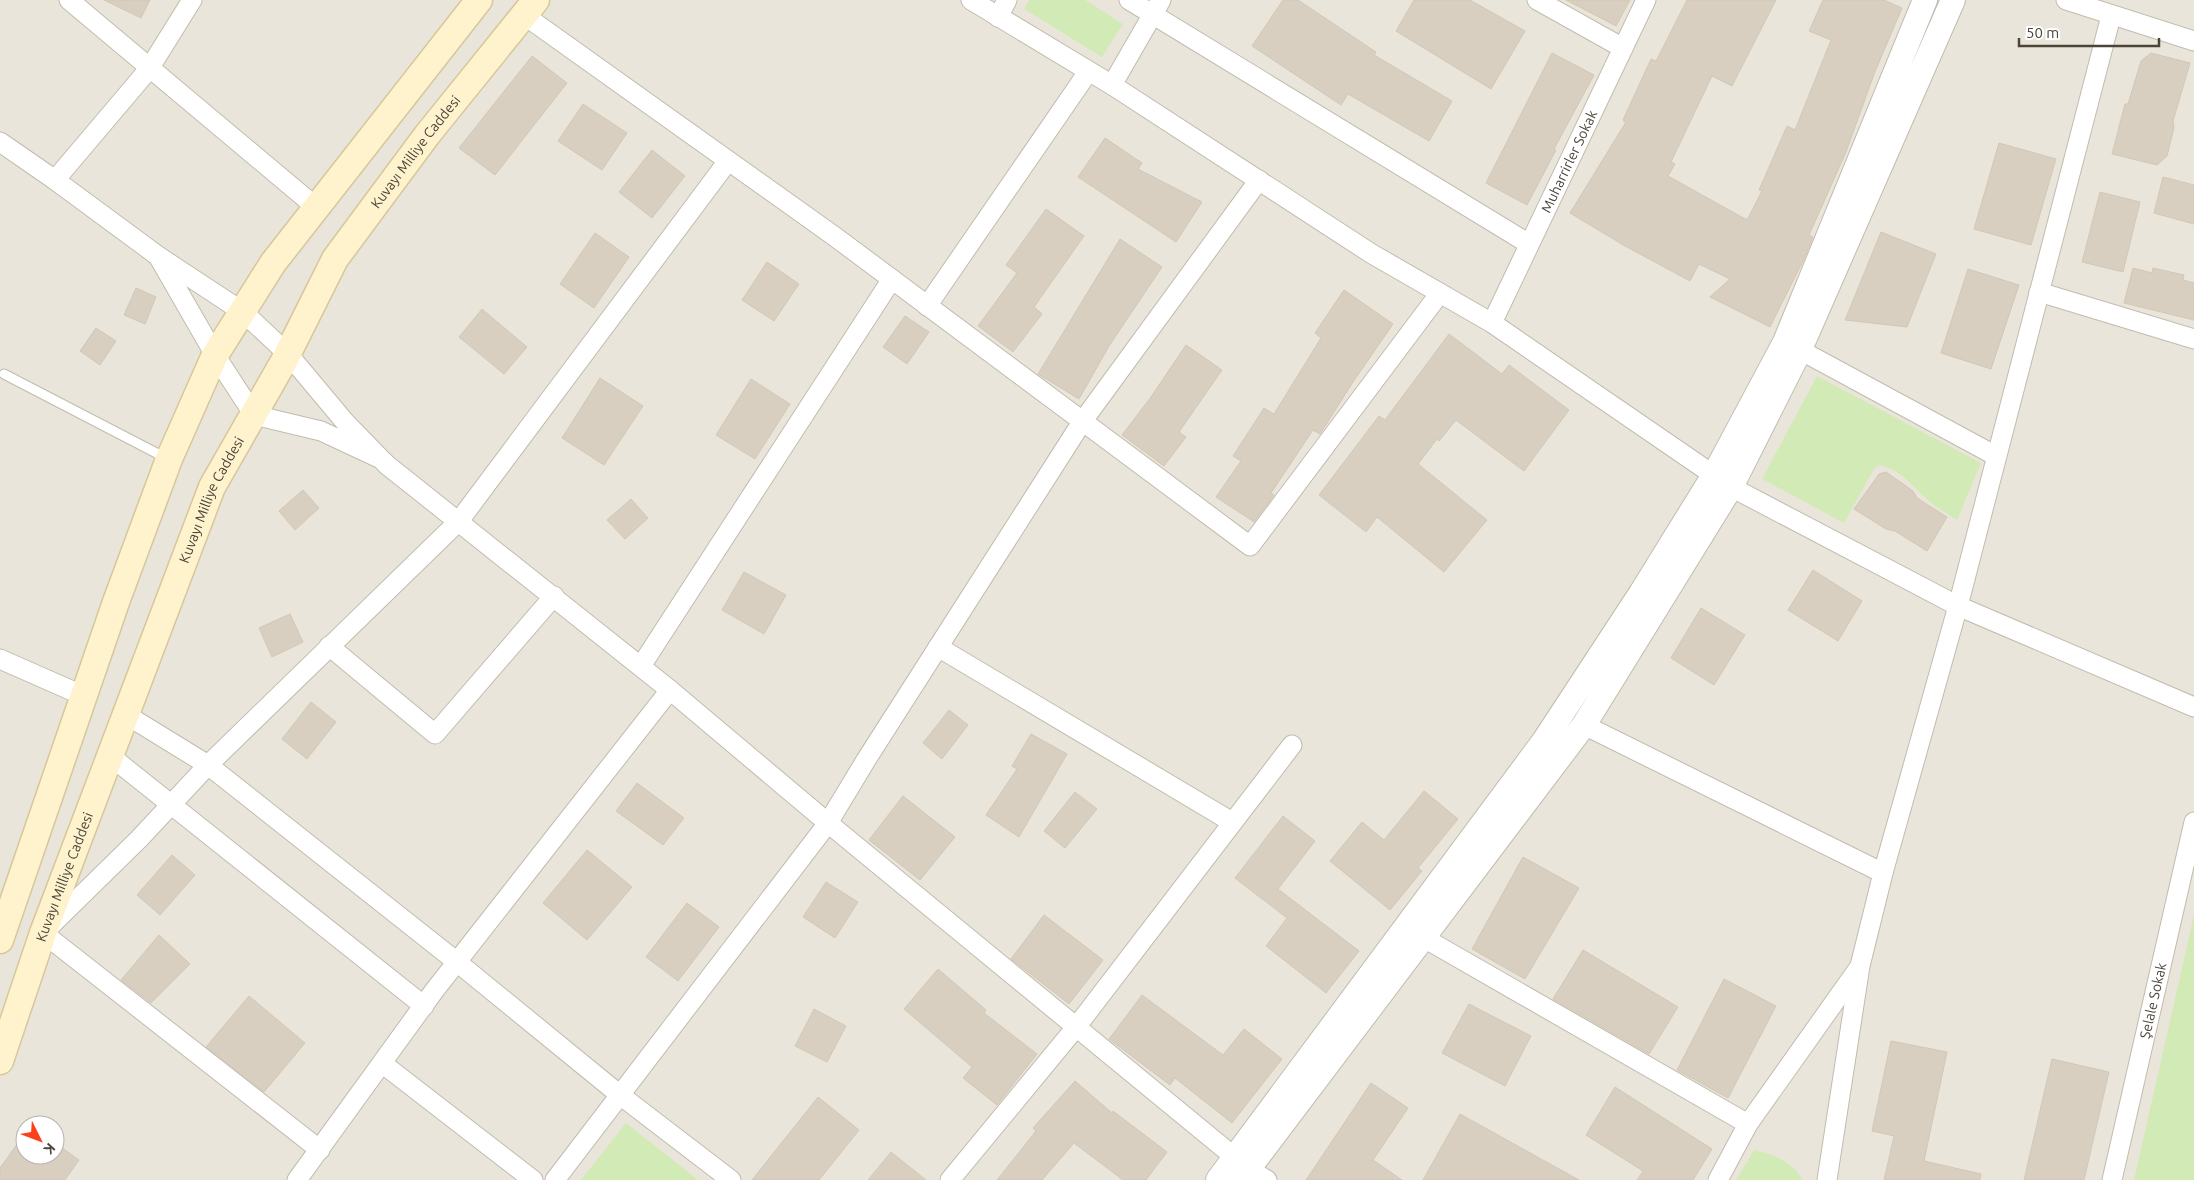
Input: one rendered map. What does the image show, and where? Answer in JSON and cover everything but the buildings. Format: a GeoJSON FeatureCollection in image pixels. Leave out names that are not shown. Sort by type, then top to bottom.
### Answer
{"type":"FeatureCollection","features":[{"type":"Feature","properties":{"kind":"main road"},"geometry":{"type":"LineString","coordinates":[[0,940],[116,602],[168,459],[215,355],[273,263],[479,0]]}},
{"type":"Feature","properties":{"kind":"main road","name":"Kuvayı Milliye Caddesi"},"geometry":{"type":"LineString","coordinates":[[0,1061],[43,933],[212,487],[288,354],[335,259],[427,135],[530,7]]}},
{"type":"Feature","properties":{"kind":"street"},"geometry":{"type":"LineString","coordinates":[[69,0],[317,208]]}},
{"type":"Feature","properties":{"kind":"street"},"geometry":{"type":"LineString","coordinates":[[55,180],[149,69],[192,0]]}},
{"type":"Feature","properties":{"kind":"street"},"geometry":{"type":"LineString","coordinates":[[971,0],[1112,85],[1372,254],[1492,323],[1723,481],[1958,606],[2194,707]]}},
{"type":"Feature","properties":{"kind":"street"},"geometry":{"type":"LineString","coordinates":[[998,17],[1007,0]]}},
{"type":"Feature","properties":{"kind":"street"},"geometry":{"type":"LineString","coordinates":[[1129,0],[1157,8],[1529,244]]}},
{"type":"Feature","properties":{"kind":"street"},"geometry":{"type":"LineString","coordinates":[[1537,0],[1623,48]]}},
{"type":"Feature","properties":{"kind":"street","name":"Muharrirler Sokak"},"geometry":{"type":"LineString","coordinates":[[1492,323],[1646,0]]}},
{"type":"Feature","properties":{"kind":"street"},"geometry":{"type":"LineString","coordinates":[[2066,0],[2111,16],[2194,41]]}},
{"type":"Feature","properties":{"kind":"street"},"geometry":{"type":"LineString","coordinates":[[1218,1180],[1248,1172],[1584,725],[1800,350],[1948,10],[1920,2],[1785,342],[1723,481],[1641,593],[1544,741],[1248,1172]]}},
{"type":"Feature","properties":{"kind":"street"},"geometry":{"type":"LineString","coordinates":[[530,7],[728,161],[892,279],[1250,546],[1440,293]]}},
{"type":"Feature","properties":{"kind":"street"},"geometry":{"type":"LineString","coordinates":[[1112,85],[1157,8]]}},
{"type":"Feature","properties":{"kind":"street"},"geometry":{"type":"LineString","coordinates":[[1828,1180],[1860,966],[1958,606],[2111,16]]}},
{"type":"Feature","properties":{"kind":"street"},"geometry":{"type":"LineString","coordinates":[[928,306],[1088,72]]}},
{"type":"Feature","properties":{"kind":"street"},"geometry":{"type":"LineString","coordinates":[[0,142],[158,256],[243,312],[288,354],[345,422],[381,459],[641,666],[828,823],[1077,1026],[1248,1172]]}},
{"type":"Feature","properties":{"kind":"street"},"geometry":{"type":"LineString","coordinates":[[320,1150],[43,933],[171,805],[208,765],[459,521],[728,161]]}},
{"type":"Feature","properties":{"kind":"street"},"geometry":{"type":"LineString","coordinates":[[555,1180],[828,823],[1082,422],[1259,180]]}},
{"type":"Feature","properties":{"kind":"street"},"geometry":{"type":"LineString","coordinates":[[158,256],[215,355],[254,415],[321,432],[381,459]]}},
{"type":"Feature","properties":{"kind":"street"},"geometry":{"type":"LineString","coordinates":[[641,666],[892,279]]}},
{"type":"Feature","properties":{"kind":"street"},"geometry":{"type":"LineString","coordinates":[[2039,292],[2194,339]]}},
{"type":"Feature","properties":{"kind":"street"},"geometry":{"type":"LineString","coordinates":[[1800,350],[1872,391],[1996,456]]}},
{"type":"Feature","properties":{"kind":"street"},"geometry":{"type":"LineString","coordinates":[[329,646],[436,734],[554,596]]}},
{"type":"Feature","properties":{"kind":"street"},"geometry":{"type":"LineString","coordinates":[[938,647],[1232,822]]}},
{"type":"Feature","properties":{"kind":"street"},"geometry":{"type":"LineString","coordinates":[[0,659],[84,696]]}},
{"type":"Feature","properties":{"kind":"street"},"geometry":{"type":"LineString","coordinates":[[297,1180],[457,962],[670,690]]}},
{"type":"Feature","properties":{"kind":"street"},"geometry":{"type":"LineString","coordinates":[[125,714],[208,765],[457,962],[620,1095],[731,1180]]}},
{"type":"Feature","properties":{"kind":"street"},"geometry":{"type":"LineString","coordinates":[[1584,725],[1884,873]]}},
{"type":"Feature","properties":{"kind":"street"},"geometry":{"type":"LineString","coordinates":[[950,1180],[1077,1026],[1292,744]]}},
{"type":"Feature","properties":{"kind":"street"},"geometry":{"type":"LineString","coordinates":[[109,755],[424,1006]]}},
{"type":"Feature","properties":{"kind":"street","name":"Şelale Sokak"},"geometry":{"type":"LineString","coordinates":[[2112,1180],[2194,822]]}},
{"type":"Feature","properties":{"kind":"street"},"geometry":{"type":"LineString","coordinates":[[1424,938],[1748,1124]]}},
{"type":"Feature","properties":{"kind":"street"},"geometry":{"type":"LineString","coordinates":[[1718,1180],[1748,1124],[1860,966]]}},
{"type":"Feature","properties":{"kind":"street"},"geometry":{"type":"LineString","coordinates":[[383,1064],[533,1180]]}},
{"type":"Feature","properties":{"kind":"lane"},"geometry":{"type":"LineString","coordinates":[[4,374],[168,459]]}},
{"type":"Feature","properties":{"kind":"shaded area"},"geometry":{"type":"Polygon","coordinates":[[[0,0],[2194,0],[2194,1180],[0,1180],[0,0]]]}},
{"type":"Feature","properties":{"kind":"green space"},"geometry":{"type":"Polygon","coordinates":[[[1029,0],[1085,0],[1123,24],[1102,57],[1024,9],[1029,0]]]}},
{"type":"Feature","properties":{"kind":"green space"},"geometry":{"type":"Polygon","coordinates":[[[1817,376],[1981,463],[1957,520],[1930,502],[1894,470],[1879,465],[1874,469],[1844,523],[1762,479],[1817,376]]]}},
{"type":"Feature","properties":{"kind":"green space"},"geometry":{"type":"Polygon","coordinates":[[[2194,915],[2194,1180],[2134,1180],[2194,915]]]}},
{"type":"Feature","properties":{"kind":"green space"},"geometry":{"type":"Polygon","coordinates":[[[626,1123],[698,1180],[581,1180],[626,1123]]]}},
{"type":"Feature","properties":{"kind":"green space"},"geometry":{"type":"Polygon","coordinates":[[[1754,1150],[1782,1160],[1799,1174],[1802,1180],[1736,1180],[1754,1150]]]}}]}
